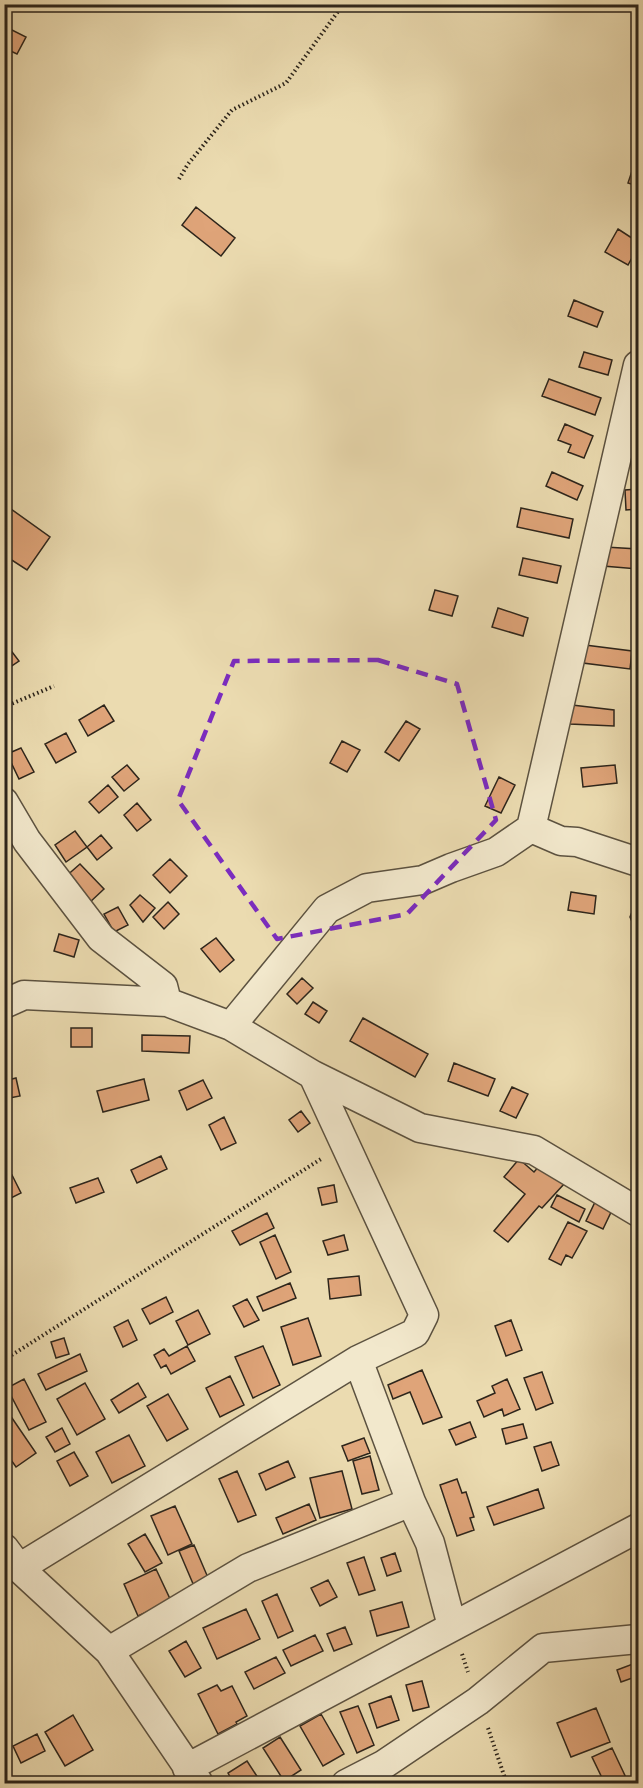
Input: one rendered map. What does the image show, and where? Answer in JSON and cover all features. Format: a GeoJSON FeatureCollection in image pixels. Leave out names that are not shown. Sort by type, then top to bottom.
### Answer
{"type":"FeatureCollection","features":[{"type":"Feature","properties":{"kind":"street"},"geometry":{"type":"LineString","coordinates":[[231,1026],[327,909],[367,888],[423,880],[496,852],[531,828],[639,365]]}},
{"type":"Feature","properties":{"kind":"street"},"geometry":{"type":"LineString","coordinates":[[4,802],[27,841],[101,938],[163,986],[167,1002]]}},
{"type":"Feature","properties":{"kind":"street"},"geometry":{"type":"LineString","coordinates":[[531,828],[561,841],[577,842],[639,862]]}},
{"type":"Feature","properties":{"kind":"street"},"geometry":{"type":"LineString","coordinates":[[4,1004],[24,995],[167,1002],[231,1026],[313,1075],[420,1128],[534,1150],[639,1212]]}},
{"type":"Feature","properties":{"kind":"street"},"geometry":{"type":"LineString","coordinates":[[313,1075],[424,1315],[415,1333],[358,1360],[12,1558],[109,1651],[193,1776],[452,1626],[639,1528]]}},
{"type":"Feature","properties":{"kind":"street"},"geometry":{"type":"LineString","coordinates":[[358,1360],[411,1502],[430,1542],[452,1626]]}},
{"type":"Feature","properties":{"kind":"street"},"geometry":{"type":"LineString","coordinates":[[109,1651],[248,1568],[411,1502]]}},
{"type":"Feature","properties":{"kind":"street"},"geometry":{"type":"LineString","coordinates":[[346,1784],[383,1765],[478,1701],[543,1648],[639,1639]]}},
{"type":"Feature","properties":{"kind":"path"},"geometry":{"type":"LineString","coordinates":[[179,179],[188,164],[232,110],[286,83],[342,6]]}},
{"type":"Feature","properties":{"kind":"path"},"geometry":{"type":"LineString","coordinates":[[4,707],[54,686]]}},
{"type":"Feature","properties":{"kind":"path"},"geometry":{"type":"LineString","coordinates":[[4,1360],[345,1144]]}},
{"type":"Feature","properties":{"kind":"highlighted area"},"geometry":{"type":"Polygon","coordinates":[[[378,660],[457,684],[496,820],[407,914],[277,939],[178,800],[234,661],[378,660]]]}},
{"type":"Feature","properties":{"kind":"building"},"geometry":{"type":"Polygon","coordinates":[[[4,26],[26,37],[17,54],[4,48],[4,26]]]}},
{"type":"Feature","properties":{"kind":"building"},"geometry":{"type":"Polygon","coordinates":[[[635,162],[638,163],[638,186],[628,183],[635,162]]]}},
{"type":"Feature","properties":{"kind":"building"},"geometry":{"type":"Polygon","coordinates":[[[196,207],[235,238],[221,256],[182,225],[196,207]]]}},
{"type":"Feature","properties":{"kind":"building"},"geometry":{"type":"Polygon","coordinates":[[[618,229],[638,242],[638,247],[628,265],[605,252],[618,229]]]}},
{"type":"Feature","properties":{"kind":"building"},"geometry":{"type":"Polygon","coordinates":[[[574,300],[603,312],[597,327],[568,316],[574,300]]]}},
{"type":"Feature","properties":{"kind":"building"},"geometry":{"type":"Polygon","coordinates":[[[584,352],[612,360],[608,375],[579,367],[584,352]]]}},
{"type":"Feature","properties":{"kind":"building"},"geometry":{"type":"Polygon","coordinates":[[[549,379],[601,398],[595,415],[542,396],[549,379]]]}},
{"type":"Feature","properties":{"kind":"building"},"geometry":{"type":"Polygon","coordinates":[[[565,424],[593,436],[584,458],[568,452],[571,445],[558,440],[565,424]]]}},
{"type":"Feature","properties":{"kind":"building"},"geometry":{"type":"Polygon","coordinates":[[[552,472],[583,486],[577,500],[546,486],[552,472]]]}},
{"type":"Feature","properties":{"kind":"building"},"geometry":{"type":"Polygon","coordinates":[[[638,489],[638,509],[626,510],[625,490],[638,489]]]}},
{"type":"Feature","properties":{"kind":"building"},"geometry":{"type":"Polygon","coordinates":[[[4,504],[50,537],[27,570],[4,555],[4,504]]]}},
{"type":"Feature","properties":{"kind":"building"},"geometry":{"type":"Polygon","coordinates":[[[521,508],[573,519],[569,538],[517,527],[521,508]]]}},
{"type":"Feature","properties":{"kind":"building"},"geometry":{"type":"Polygon","coordinates":[[[605,547],[638,549],[638,569],[603,566],[605,547]]]}},
{"type":"Feature","properties":{"kind":"building"},"geometry":{"type":"Polygon","coordinates":[[[523,558],[561,566],[557,583],[519,575],[523,558]]]}},
{"type":"Feature","properties":{"kind":"building"},"geometry":{"type":"Polygon","coordinates":[[[435,590],[458,596],[452,616],[429,610],[435,590]]]}},
{"type":"Feature","properties":{"kind":"building"},"geometry":{"type":"Polygon","coordinates":[[[498,608],[528,618],[523,636],[492,627],[498,608]]]}},
{"type":"Feature","properties":{"kind":"building"},"geometry":{"type":"Polygon","coordinates":[[[6,644],[19,661],[4,671],[4,646],[6,644]]]}},
{"type":"Feature","properties":{"kind":"building"},"geometry":{"type":"Polygon","coordinates":[[[585,645],[632,651],[630,669],[583,663],[585,645]]]}},
{"type":"Feature","properties":{"kind":"building"},"geometry":{"type":"Polygon","coordinates":[[[104,705],[114,721],[88,736],[79,720],[104,705]]]}},
{"type":"Feature","properties":{"kind":"building"},"geometry":{"type":"Polygon","coordinates":[[[572,705],[614,710],[614,726],[570,724],[572,705]]]}},
{"type":"Feature","properties":{"kind":"building"},"geometry":{"type":"Polygon","coordinates":[[[406,721],[420,729],[399,761],[385,752],[406,721]]]}},
{"type":"Feature","properties":{"kind":"building"},"geometry":{"type":"Polygon","coordinates":[[[66,733],[76,752],[56,763],[45,744],[66,733]]]}},
{"type":"Feature","properties":{"kind":"building"},"geometry":{"type":"Polygon","coordinates":[[[342,741],[360,750],[347,772],[330,763],[342,741]]]}},
{"type":"Feature","properties":{"kind":"building"},"geometry":{"type":"Polygon","coordinates":[[[21,748],[34,772],[19,779],[7,754],[21,748]]]}},
{"type":"Feature","properties":{"kind":"building"},"geometry":{"type":"Polygon","coordinates":[[[127,765],[139,779],[124,791],[112,777],[127,765]]]}},
{"type":"Feature","properties":{"kind":"building"},"geometry":{"type":"Polygon","coordinates":[[[615,765],[617,783],[583,787],[581,768],[615,765]]]}},
{"type":"Feature","properties":{"kind":"building"},"geometry":{"type":"Polygon","coordinates":[[[499,777],[515,785],[501,813],[485,806],[499,777]]]}},
{"type":"Feature","properties":{"kind":"building"},"geometry":{"type":"Polygon","coordinates":[[[108,785],[118,797],[99,813],[89,802],[108,785]]]}},
{"type":"Feature","properties":{"kind":"building"},"geometry":{"type":"Polygon","coordinates":[[[137,803],[151,820],[137,831],[124,815],[137,803]]]}},
{"type":"Feature","properties":{"kind":"building"},"geometry":{"type":"Polygon","coordinates":[[[75,831],[87,847],[66,862],[55,845],[75,831]]]}},
{"type":"Feature","properties":{"kind":"building"},"geometry":{"type":"Polygon","coordinates":[[[101,835],[112,848],[97,860],[87,847],[101,835]]]}},
{"type":"Feature","properties":{"kind":"building"},"geometry":{"type":"Polygon","coordinates":[[[170,859],[187,876],[170,893],[153,875],[170,859]]]}},
{"type":"Feature","properties":{"kind":"building"},"geometry":{"type":"Polygon","coordinates":[[[80,864],[104,889],[88,904],[64,878],[80,864]]]}},
{"type":"Feature","properties":{"kind":"building"},"geometry":{"type":"Polygon","coordinates":[[[571,892],[596,896],[594,914],[568,910],[571,892]]]}},
{"type":"Feature","properties":{"kind":"building"},"geometry":{"type":"Polygon","coordinates":[[[140,895],[155,908],[143,922],[130,905],[140,895]]]}},
{"type":"Feature","properties":{"kind":"building"},"geometry":{"type":"Polygon","coordinates":[[[168,902],[179,914],[164,929],[153,917],[168,902]]]}},
{"type":"Feature","properties":{"kind":"building"},"geometry":{"type":"Polygon","coordinates":[[[638,902],[638,936],[630,917],[638,902]]]}},
{"type":"Feature","properties":{"kind":"building"},"geometry":{"type":"Polygon","coordinates":[[[118,907],[128,925],[114,932],[104,914],[118,907]]]}},
{"type":"Feature","properties":{"kind":"building"},"geometry":{"type":"Polygon","coordinates":[[[59,934],[79,940],[74,957],[54,951],[59,934]]]}},
{"type":"Feature","properties":{"kind":"building"},"geometry":{"type":"Polygon","coordinates":[[[216,938],[234,960],[220,972],[201,949],[216,938]]]}},
{"type":"Feature","properties":{"kind":"building"},"geometry":{"type":"Polygon","coordinates":[[[302,978],[313,988],[297,1004],[287,994],[302,978]]]}},
{"type":"Feature","properties":{"kind":"building"},"geometry":{"type":"Polygon","coordinates":[[[313,1002],[327,1011],[319,1023],[305,1014],[313,1002]]]}},
{"type":"Feature","properties":{"kind":"building"},"geometry":{"type":"Polygon","coordinates":[[[363,1018],[428,1054],[415,1077],[350,1041],[363,1018]]]}},
{"type":"Feature","properties":{"kind":"building"},"geometry":{"type":"Polygon","coordinates":[[[71,1028],[92,1028],[92,1047],[71,1047],[71,1028]]]}},
{"type":"Feature","properties":{"kind":"building"},"geometry":{"type":"Polygon","coordinates":[[[142,1035],[190,1036],[189,1053],[142,1051],[142,1035]]]}},
{"type":"Feature","properties":{"kind":"building"},"geometry":{"type":"Polygon","coordinates":[[[454,1063],[495,1079],[488,1096],[448,1081],[454,1063]]]}},
{"type":"Feature","properties":{"kind":"building"},"geometry":{"type":"Polygon","coordinates":[[[16,1078],[20,1096],[4,1099],[4,1081],[16,1078]]]}},
{"type":"Feature","properties":{"kind":"building"},"geometry":{"type":"Polygon","coordinates":[[[144,1079],[149,1100],[103,1112],[97,1091],[144,1079]]]}},
{"type":"Feature","properties":{"kind":"building"},"geometry":{"type":"Polygon","coordinates":[[[203,1080],[212,1098],[187,1110],[179,1091],[203,1080]]]}},
{"type":"Feature","properties":{"kind":"building"},"geometry":{"type":"Polygon","coordinates":[[[512,1087],[528,1094],[516,1118],[500,1111],[512,1087]]]}},
{"type":"Feature","properties":{"kind":"building"},"geometry":{"type":"Polygon","coordinates":[[[301,1111],[310,1123],[298,1132],[289,1120],[301,1111]]]}},
{"type":"Feature","properties":{"kind":"building"},"geometry":{"type":"Polygon","coordinates":[[[224,1117],[236,1143],[221,1150],[209,1125],[224,1117]]]}},
{"type":"Feature","properties":{"kind":"building"},"geometry":{"type":"Polygon","coordinates":[[[161,1156],[167,1169],[137,1183],[131,1170],[161,1156]]]}},
{"type":"Feature","properties":{"kind":"building"},"geometry":{"type":"Polygon","coordinates":[[[519,1159],[534,1172],[541,1164],[564,1184],[542,1208],[539,1206],[508,1242],[494,1231],[525,1194],[504,1177],[519,1159]]]}},
{"type":"Feature","properties":{"kind":"building"},"geometry":{"type":"Polygon","coordinates":[[[12,1175],[21,1193],[7,1200],[4,1195],[4,1179],[12,1175]]]}},
{"type":"Feature","properties":{"kind":"building"},"geometry":{"type":"Polygon","coordinates":[[[98,1178],[104,1192],[76,1203],[70,1188],[98,1178]]]}},
{"type":"Feature","properties":{"kind":"building"},"geometry":{"type":"Polygon","coordinates":[[[334,1185],[337,1202],[322,1205],[318,1188],[334,1185]]]}},
{"type":"Feature","properties":{"kind":"building"},"geometry":{"type":"Polygon","coordinates":[[[557,1195],[585,1209],[579,1222],[551,1207],[557,1195]]]}},
{"type":"Feature","properties":{"kind":"building"},"geometry":{"type":"Polygon","coordinates":[[[596,1200],[613,1208],[603,1229],[586,1221],[596,1200]]]}},
{"type":"Feature","properties":{"kind":"building"},"geometry":{"type":"Polygon","coordinates":[[[267,1213],[274,1228],[240,1245],[232,1231],[267,1213]]]}},
{"type":"Feature","properties":{"kind":"building"},"geometry":{"type":"Polygon","coordinates":[[[568,1222],[587,1231],[572,1258],[566,1255],[561,1265],[549,1259],[568,1222]]]}},
{"type":"Feature","properties":{"kind":"building"},"geometry":{"type":"Polygon","coordinates":[[[275,1235],[291,1272],[276,1279],[260,1242],[275,1235]]]}},
{"type":"Feature","properties":{"kind":"building"},"geometry":{"type":"Polygon","coordinates":[[[344,1235],[348,1250],[328,1255],[323,1241],[344,1235]]]}},
{"type":"Feature","properties":{"kind":"building"},"geometry":{"type":"Polygon","coordinates":[[[638,1249],[638,1263],[632,1258],[638,1249]]]}},
{"type":"Feature","properties":{"kind":"building"},"geometry":{"type":"Polygon","coordinates":[[[359,1276],[361,1295],[330,1299],[328,1279],[359,1276]]]}},
{"type":"Feature","properties":{"kind":"building"},"geometry":{"type":"Polygon","coordinates":[[[290,1283],[296,1298],[263,1311],[257,1297],[290,1283]]]}},
{"type":"Feature","properties":{"kind":"building"},"geometry":{"type":"Polygon","coordinates":[[[166,1297],[173,1312],[150,1324],[142,1309],[166,1297]]]}},
{"type":"Feature","properties":{"kind":"building"},"geometry":{"type":"Polygon","coordinates":[[[247,1299],[259,1320],[244,1327],[233,1306],[247,1299]]]}},
{"type":"Feature","properties":{"kind":"building"},"geometry":{"type":"Polygon","coordinates":[[[198,1310],[210,1334],[188,1345],[176,1321],[198,1310]]]}},
{"type":"Feature","properties":{"kind":"building"},"geometry":{"type":"Polygon","coordinates":[[[308,1318],[321,1356],[293,1365],[281,1327],[308,1318]]]}},
{"type":"Feature","properties":{"kind":"building"},"geometry":{"type":"Polygon","coordinates":[[[128,1320],[137,1340],[123,1347],[114,1327],[128,1320]]]}},
{"type":"Feature","properties":{"kind":"building"},"geometry":{"type":"Polygon","coordinates":[[[511,1320],[522,1350],[506,1356],[495,1326],[511,1320]]]}},
{"type":"Feature","properties":{"kind":"building"},"geometry":{"type":"Polygon","coordinates":[[[64,1338],[69,1354],[56,1358],[51,1342],[64,1338]]]}},
{"type":"Feature","properties":{"kind":"building"},"geometry":{"type":"Polygon","coordinates":[[[187,1346],[195,1361],[171,1374],[166,1365],[161,1368],[154,1355],[164,1349],[169,1356],[187,1346]]]}},
{"type":"Feature","properties":{"kind":"building"},"geometry":{"type":"Polygon","coordinates":[[[263,1346],[280,1385],[253,1398],[235,1357],[263,1346]]]}},
{"type":"Feature","properties":{"kind":"building"},"geometry":{"type":"Polygon","coordinates":[[[80,1354],[87,1371],[46,1390],[38,1374],[80,1354]]]}},
{"type":"Feature","properties":{"kind":"building"},"geometry":{"type":"Polygon","coordinates":[[[422,1370],[442,1417],[423,1424],[410,1392],[393,1399],[388,1385],[422,1370]]]}},
{"type":"Feature","properties":{"kind":"building"},"geometry":{"type":"Polygon","coordinates":[[[542,1372],[553,1403],[536,1410],[524,1378],[542,1372]]]}},
{"type":"Feature","properties":{"kind":"building"},"geometry":{"type":"Polygon","coordinates":[[[230,1376],[244,1405],[220,1417],[206,1388],[230,1376]]]}},
{"type":"Feature","properties":{"kind":"building"},"geometry":{"type":"Polygon","coordinates":[[[24,1379],[46,1422],[29,1430],[7,1388],[24,1379]]]}},
{"type":"Feature","properties":{"kind":"building"},"geometry":{"type":"Polygon","coordinates":[[[507,1379],[520,1409],[504,1416],[502,1409],[484,1417],[477,1401],[495,1393],[492,1386],[507,1379]]]}},
{"type":"Feature","properties":{"kind":"building"},"geometry":{"type":"Polygon","coordinates":[[[85,1383],[105,1419],[77,1435],[57,1399],[85,1383]]]}},
{"type":"Feature","properties":{"kind":"building"},"geometry":{"type":"Polygon","coordinates":[[[138,1383],[146,1397],[119,1413],[111,1400],[138,1383]]]}},
{"type":"Feature","properties":{"kind":"building"},"geometry":{"type":"Polygon","coordinates":[[[168,1394],[188,1429],[167,1441],[147,1406],[168,1394]]]}},
{"type":"Feature","properties":{"kind":"building"},"geometry":{"type":"Polygon","coordinates":[[[12,1418],[36,1453],[16,1467],[4,1450],[4,1423],[12,1418]]]}},
{"type":"Feature","properties":{"kind":"building"},"geometry":{"type":"Polygon","coordinates":[[[470,1422],[476,1437],[456,1445],[449,1430],[470,1422]]]}},
{"type":"Feature","properties":{"kind":"building"},"geometry":{"type":"Polygon","coordinates":[[[523,1424],[527,1438],[506,1444],[502,1429],[523,1424]]]}},
{"type":"Feature","properties":{"kind":"building"},"geometry":{"type":"Polygon","coordinates":[[[62,1428],[70,1444],[55,1452],[46,1437],[62,1428]]]}},
{"type":"Feature","properties":{"kind":"building"},"geometry":{"type":"Polygon","coordinates":[[[129,1435],[145,1466],[112,1483],[96,1452],[129,1435]]]}},
{"type":"Feature","properties":{"kind":"building"},"geometry":{"type":"Polygon","coordinates":[[[364,1438],[370,1453],[348,1461],[342,1446],[364,1438]]]}},
{"type":"Feature","properties":{"kind":"building"},"geometry":{"type":"Polygon","coordinates":[[[551,1442],[559,1465],[542,1471],[534,1447],[551,1442]]]}},
{"type":"Feature","properties":{"kind":"building"},"geometry":{"type":"Polygon","coordinates":[[[74,1452],[88,1476],[70,1486],[57,1461],[74,1452]]]}},
{"type":"Feature","properties":{"kind":"building"},"geometry":{"type":"Polygon","coordinates":[[[370,1456],[379,1490],[362,1494],[353,1461],[370,1456]]]}},
{"type":"Feature","properties":{"kind":"building"},"geometry":{"type":"Polygon","coordinates":[[[288,1461],[295,1477],[266,1490],[259,1474],[288,1461]]]}},
{"type":"Feature","properties":{"kind":"building"},"geometry":{"type":"Polygon","coordinates":[[[237,1471],[256,1515],[238,1522],[219,1479],[237,1471]]]}},
{"type":"Feature","properties":{"kind":"building"},"geometry":{"type":"Polygon","coordinates":[[[342,1471],[352,1509],[320,1518],[310,1478],[342,1471]]]}},
{"type":"Feature","properties":{"kind":"building"},"geometry":{"type":"Polygon","coordinates":[[[457,1479],[462,1493],[466,1492],[474,1517],[470,1518],[474,1530],[457,1536],[440,1485],[457,1479]]]}},
{"type":"Feature","properties":{"kind":"building"},"geometry":{"type":"Polygon","coordinates":[[[538,1489],[544,1508],[494,1525],[487,1507],[538,1489]]]}},
{"type":"Feature","properties":{"kind":"building"},"geometry":{"type":"Polygon","coordinates":[[[309,1504],[316,1520],[283,1534],[276,1518],[309,1504]]]}},
{"type":"Feature","properties":{"kind":"building"},"geometry":{"type":"Polygon","coordinates":[[[175,1506],[192,1544],[168,1555],[151,1516],[175,1506]]]}},
{"type":"Feature","properties":{"kind":"building"},"geometry":{"type":"Polygon","coordinates":[[[145,1534],[162,1563],[145,1572],[128,1544],[145,1534]]]}},
{"type":"Feature","properties":{"kind":"building"},"geometry":{"type":"Polygon","coordinates":[[[194,1545],[209,1580],[194,1586],[179,1551],[194,1545]]]}},
{"type":"Feature","properties":{"kind":"building"},"geometry":{"type":"Polygon","coordinates":[[[395,1553],[401,1571],[387,1576],[381,1558],[395,1553]]]}},
{"type":"Feature","properties":{"kind":"building"},"geometry":{"type":"Polygon","coordinates":[[[364,1557],[375,1590],[359,1595],[347,1563],[364,1557]]]}},
{"type":"Feature","properties":{"kind":"building"},"geometry":{"type":"Polygon","coordinates":[[[156,1569],[171,1601],[138,1616],[124,1584],[156,1569]]]}},
{"type":"Feature","properties":{"kind":"building"},"geometry":{"type":"Polygon","coordinates":[[[328,1580],[337,1597],[320,1606],[311,1588],[328,1580]]]}},
{"type":"Feature","properties":{"kind":"building"},"geometry":{"type":"Polygon","coordinates":[[[277,1594],[293,1631],[278,1638],[262,1601],[277,1594]]]}},
{"type":"Feature","properties":{"kind":"building"},"geometry":{"type":"Polygon","coordinates":[[[402,1602],[409,1627],[377,1636],[370,1611],[402,1602]]]}},
{"type":"Feature","properties":{"kind":"building"},"geometry":{"type":"Polygon","coordinates":[[[246,1609],[260,1639],[217,1659],[203,1628],[246,1609]]]}},
{"type":"Feature","properties":{"kind":"building"},"geometry":{"type":"Polygon","coordinates":[[[345,1627],[352,1644],[334,1651],[327,1634],[345,1627]]]}},
{"type":"Feature","properties":{"kind":"building"},"geometry":{"type":"Polygon","coordinates":[[[315,1635],[323,1651],[291,1666],[283,1650],[315,1635]]]}},
{"type":"Feature","properties":{"kind":"building"},"geometry":{"type":"Polygon","coordinates":[[[186,1641],[201,1668],[185,1677],[169,1651],[186,1641]]]}},
{"type":"Feature","properties":{"kind":"building"},"geometry":{"type":"Polygon","coordinates":[[[276,1657],[285,1673],[254,1689],[245,1672],[276,1657]]]}},
{"type":"Feature","properties":{"kind":"building"},"geometry":{"type":"Polygon","coordinates":[[[638,1662],[638,1676],[621,1682],[617,1670],[638,1662]]]}},
{"type":"Feature","properties":{"kind":"building"},"geometry":{"type":"Polygon","coordinates":[[[422,1681],[429,1707],[413,1711],[406,1685],[422,1681]]]}},
{"type":"Feature","properties":{"kind":"building"},"geometry":{"type":"Polygon","coordinates":[[[217,1685],[221,1691],[232,1686],[247,1716],[218,1734],[198,1694],[217,1685]]]}},
{"type":"Feature","properties":{"kind":"building"},"geometry":{"type":"Polygon","coordinates":[[[391,1696],[399,1720],[377,1728],[369,1704],[391,1696]]]}},
{"type":"Feature","properties":{"kind":"building"},"geometry":{"type":"Polygon","coordinates":[[[358,1706],[374,1745],[357,1753],[340,1712],[358,1706]]]}},
{"type":"Feature","properties":{"kind":"building"},"geometry":{"type":"Polygon","coordinates":[[[596,1708],[610,1742],[571,1757],[557,1723],[596,1708]]]}},
{"type":"Feature","properties":{"kind":"building"},"geometry":{"type":"Polygon","coordinates":[[[321,1714],[344,1754],[323,1766],[300,1726],[321,1714]]]}},
{"type":"Feature","properties":{"kind":"building"},"geometry":{"type":"Polygon","coordinates":[[[73,1715],[93,1750],[65,1766],[45,1732],[73,1715]]]}},
{"type":"Feature","properties":{"kind":"building"},"geometry":{"type":"Polygon","coordinates":[[[37,1734],[45,1751],[21,1763],[13,1746],[37,1734]]]}},
{"type":"Feature","properties":{"kind":"building"},"geometry":{"type":"Polygon","coordinates":[[[280,1737],[301,1770],[284,1781],[263,1748],[280,1737]]]}},
{"type":"Feature","properties":{"kind":"building"},"geometry":{"type":"Polygon","coordinates":[[[612,1748],[629,1784],[605,1784],[592,1757],[612,1748]]]}},
{"type":"Feature","properties":{"kind":"building"},"geometry":{"type":"Polygon","coordinates":[[[247,1761],[262,1784],[234,1784],[228,1773],[247,1761]]]}}]}
